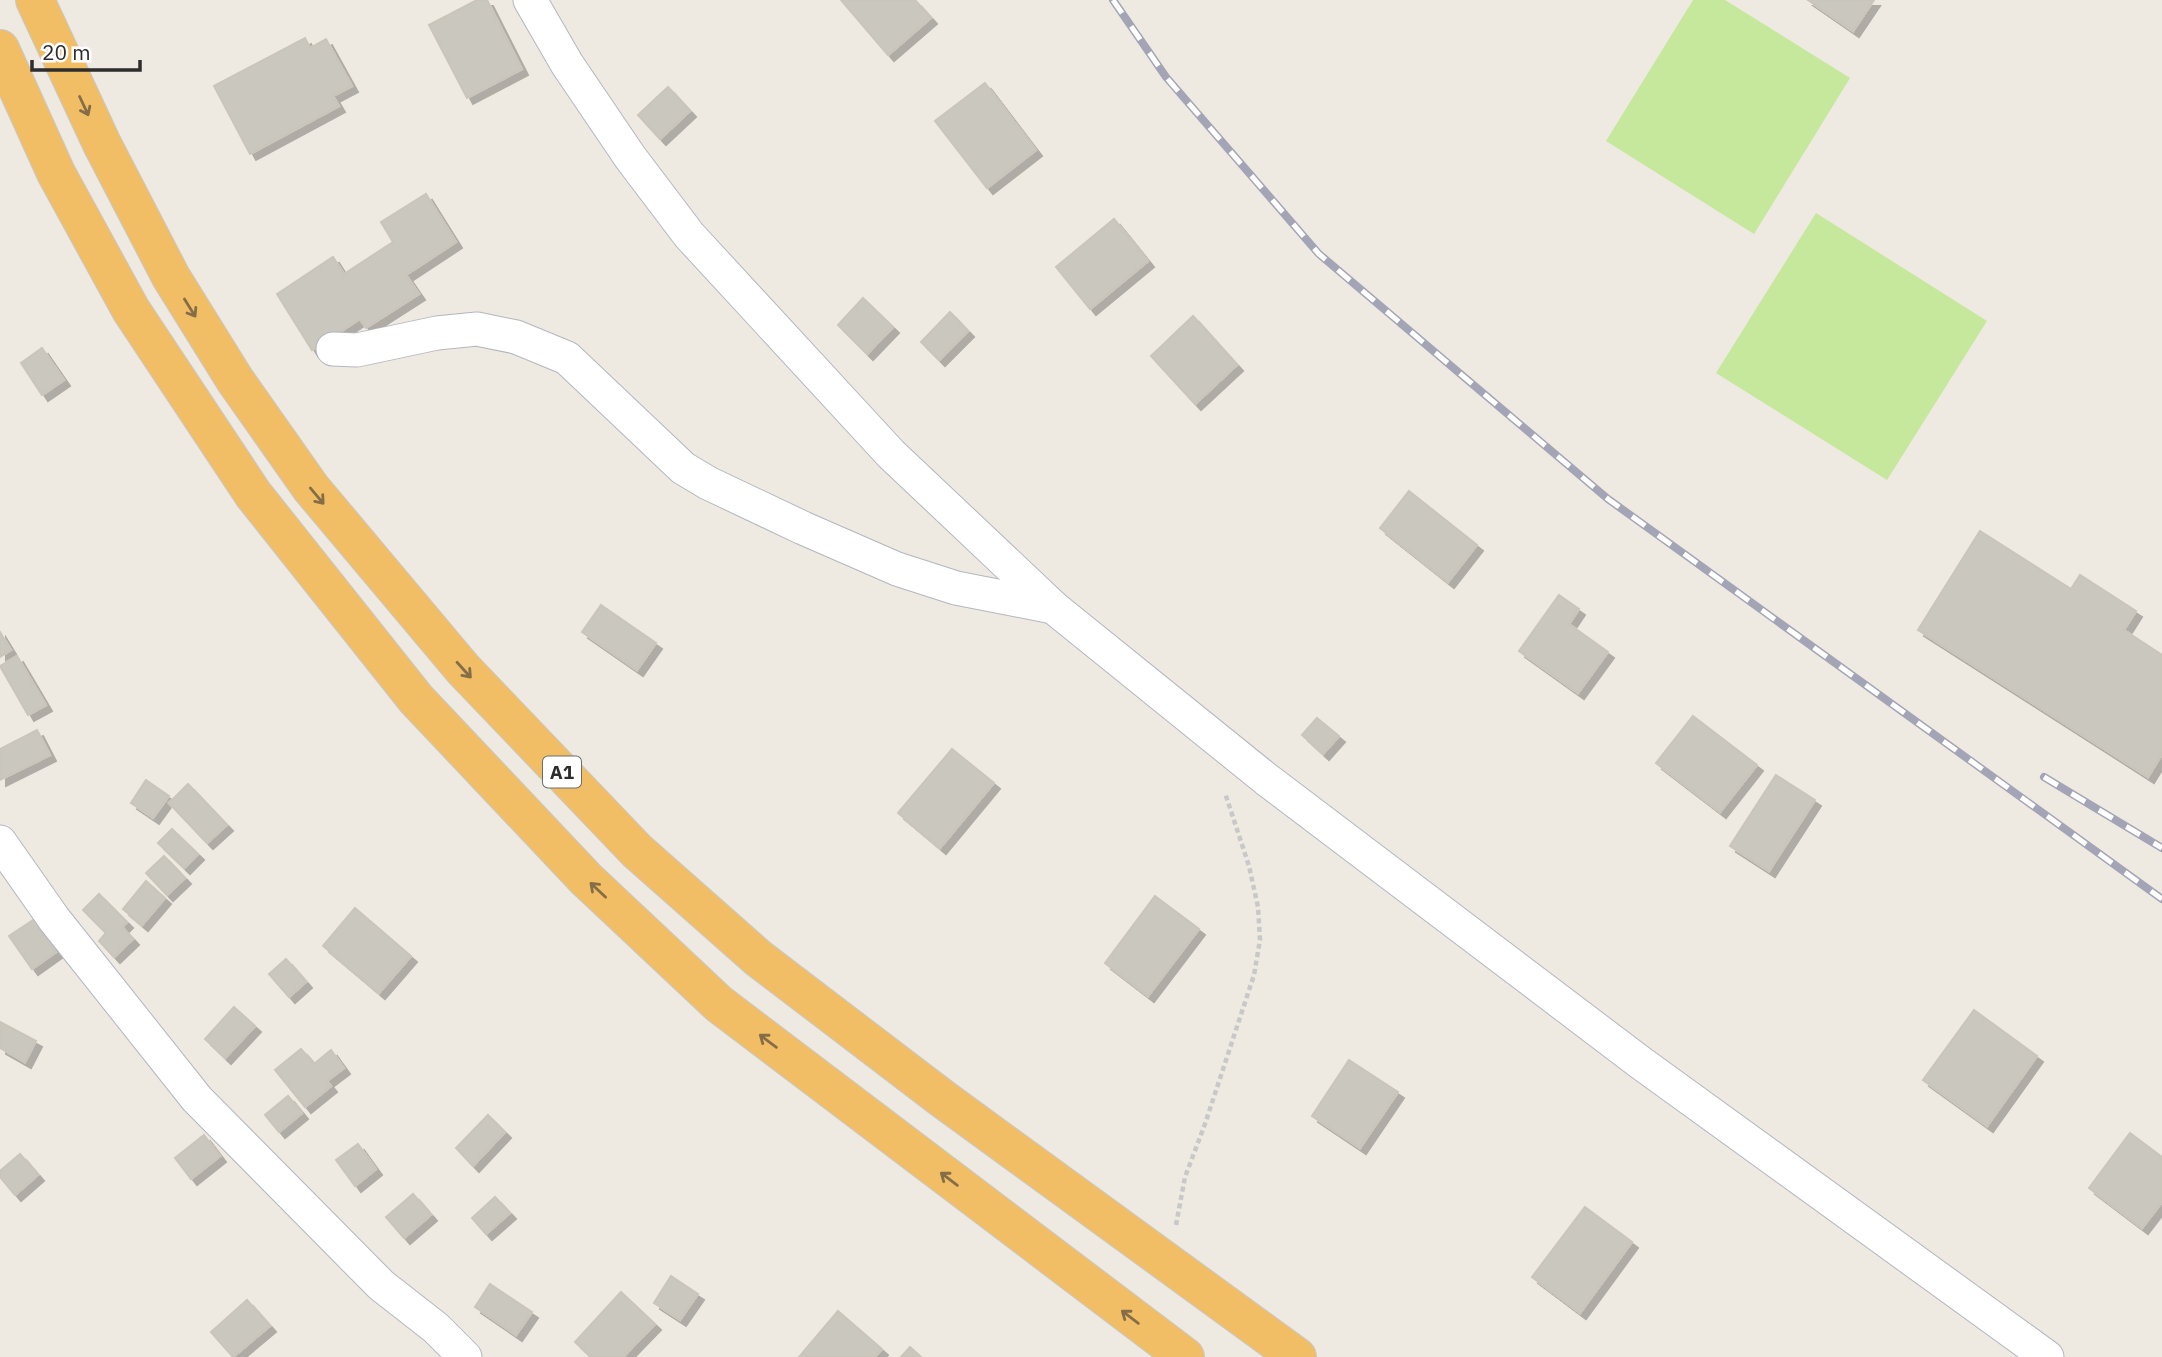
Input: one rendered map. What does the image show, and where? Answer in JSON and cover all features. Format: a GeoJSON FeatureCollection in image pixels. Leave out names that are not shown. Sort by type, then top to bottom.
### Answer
{"type":"FeatureCollection","features":[{"type":"Feature","properties":{"kind":"highway","name":"A1"},"geometry":{"type":"LineString","coordinates":[[35,0],[102,144],[171,277],[235,380],[311,488],[463,669],[637,851],[758,958],[943,1099],[1297,1357]]}},
{"type":"Feature","properties":{"kind":"highway","name":"A1"},"geometry":{"type":"LineString","coordinates":[[0,49],[57,173],[131,310],[253,494],[416,699],[586,879],[719,1004],[1185,1357]]}},
{"type":"Feature","properties":{"kind":"street"},"geometry":{"type":"LineString","coordinates":[[530,0],[566,64],[689,235],[891,454],[1054,607],[1266,779],[1486,946],[1652,1071],[2047,1357]]}},
{"type":"Feature","properties":{"kind":"street"},"geometry":{"type":"LineString","coordinates":[[333,349],[356,350],[437,333],[477,329],[526,340],[567,358],[683,468],[708,483],[897,569],[956,588],[1054,607]]}},
{"type":"Feature","properties":{"kind":"street"},"geometry":{"type":"LineString","coordinates":[[0,842],[54,919],[197,1099],[380,1285],[436,1328],[465,1357]]}},
{"type":"Feature","properties":{"kind":"path"},"geometry":{"type":"LineString","coordinates":[[1172,1264],[1185,1178],[1206,1124],[1254,975],[1260,940],[1258,907],[1249,866],[1224,790]]}},
{"type":"Feature","properties":{"kind":"green space"},"geometry":{"type":"Polygon","coordinates":[[[1693,0],[1725,0],[1850,78],[1754,234],[1606,141],[1693,0]]]}},
{"type":"Feature","properties":{"kind":"green space"},"geometry":{"type":"Polygon","coordinates":[[[1816,213],[1987,321],[1887,480],[1716,373],[1816,213]]]}},
{"type":"Feature","properties":{"kind":"building"},"geometry":{"type":"Polygon","coordinates":[[[477,0],[487,0],[522,69],[467,98],[429,25],[477,0]]]}},
{"type":"Feature","properties":{"kind":"building"},"geometry":{"type":"Polygon","coordinates":[[[841,0],[915,0],[931,18],[888,55],[841,0]]]}},
{"type":"Feature","properties":{"kind":"building"},"geometry":{"type":"Polygon","coordinates":[[[1808,0],[1874,0],[1853,31],[1808,0]]]}},
{"type":"Feature","properties":{"kind":"building"},"geometry":{"type":"Polygon","coordinates":[[[305,38],[310,48],[326,39],[352,86],[333,96],[339,106],[250,154],[214,86],[305,38]]]}},
{"type":"Feature","properties":{"kind":"building"},"geometry":{"type":"Polygon","coordinates":[[[985,83],[1036,150],[987,188],[935,121],[985,83]]]}},
{"type":"Feature","properties":{"kind":"building"},"geometry":{"type":"Polygon","coordinates":[[[668,87],[690,111],[660,139],[638,115],[668,87]]]}},
{"type":"Feature","properties":{"kind":"building"},"geometry":{"type":"Polygon","coordinates":[[[426,194],[456,242],[406,275],[419,294],[366,328],[360,319],[312,350],[277,294],[333,257],[344,274],[393,242],[381,222],[426,194]]]}},
{"type":"Feature","properties":{"kind":"building"},"geometry":{"type":"Polygon","coordinates":[[[1114,219],[1148,261],[1090,309],[1056,267],[1114,219]]]}},
{"type":"Feature","properties":{"kind":"building"},"geometry":{"type":"Polygon","coordinates":[[[863,298],[893,327],[867,354],[838,325],[863,298]]]}},
{"type":"Feature","properties":{"kind":"building"},"geometry":{"type":"Polygon","coordinates":[[[950,312],[968,331],[939,360],[921,342],[950,312]]]}},
{"type":"Feature","properties":{"kind":"building"},"geometry":{"type":"Polygon","coordinates":[[[1193,316],[1237,365],[1195,404],[1151,356],[1193,316]]]}},
{"type":"Feature","properties":{"kind":"building"},"geometry":{"type":"Polygon","coordinates":[[[42,348],[64,380],[42,395],[21,363],[42,348]]]}},
{"type":"Feature","properties":{"kind":"building"},"geometry":{"type":"Polygon","coordinates":[[[1409,491],[1477,545],[1448,582],[1380,528],[1409,491]]]}},
{"type":"Feature","properties":{"kind":"building"},"geometry":{"type":"Polygon","coordinates":[[[1980,531],[2071,589],[2080,575],[2136,611],[2124,630],[2162,655],[2162,754],[2148,777],[1918,630],[1980,531]]]}},
{"type":"Feature","properties":{"kind":"building"},"geometry":{"type":"Polygon","coordinates":[[[1559,595],[1579,609],[1569,624],[1608,652],[1578,693],[1519,651],[1559,595]]]}},
{"type":"Feature","properties":{"kind":"building"},"geometry":{"type":"Polygon","coordinates":[[[601,605],[656,643],[637,670],[582,632],[601,605]]]}},
{"type":"Feature","properties":{"kind":"building"},"geometry":{"type":"Polygon","coordinates":[[[0,632],[11,650],[0,657],[0,632]]]}},
{"type":"Feature","properties":{"kind":"building"},"geometry":{"type":"Polygon","coordinates":[[[17,656],[46,705],[28,715],[0,666],[17,656]]]}},
{"type":"Feature","properties":{"kind":"building"},"geometry":{"type":"Polygon","coordinates":[[[1693,716],[1757,765],[1720,812],[1656,763],[1693,716]]]}},
{"type":"Feature","properties":{"kind":"building"},"geometry":{"type":"Polygon","coordinates":[[[1317,718],[1339,736],[1323,754],[1302,735],[1317,718]]]}},
{"type":"Feature","properties":{"kind":"building"},"geometry":{"type":"Polygon","coordinates":[[[37,730],[50,755],[0,780],[0,749],[37,730]]]}},
{"type":"Feature","properties":{"kind":"building"},"geometry":{"type":"Polygon","coordinates":[[[952,749],[994,783],[940,848],[898,813],[952,749]]]}},
{"type":"Feature","properties":{"kind":"building"},"geometry":{"type":"Polygon","coordinates":[[[1776,775],[1815,800],[1769,871],[1730,846],[1776,775]]]}},
{"type":"Feature","properties":{"kind":"building"},"geometry":{"type":"Polygon","coordinates":[[[146,780],[169,796],[153,818],[131,803],[146,780]]]}},
{"type":"Feature","properties":{"kind":"building"},"geometry":{"type":"Polygon","coordinates":[[[188,784],[227,825],[207,843],[169,803],[188,784]]]}},
{"type":"Feature","properties":{"kind":"building"},"geometry":{"type":"Polygon","coordinates":[[[172,829],[198,854],[184,868],[158,843],[172,829]]]}},
{"type":"Feature","properties":{"kind":"building"},"geometry":{"type":"Polygon","coordinates":[[[164,856],[185,878],[167,895],[146,873],[164,856]]]}},
{"type":"Feature","properties":{"kind":"building"},"geometry":{"type":"Polygon","coordinates":[[[146,881],[165,898],[142,925],[123,909],[146,881]]]}},
{"type":"Feature","properties":{"kind":"building"},"geometry":{"type":"Polygon","coordinates":[[[99,894],[127,922],[122,927],[133,939],[114,957],[99,941],[106,933],[83,910],[99,894]]]}},
{"type":"Feature","properties":{"kind":"building"},"geometry":{"type":"Polygon","coordinates":[[[1155,896],[1199,929],[1148,996],[1105,963],[1155,896]]]}},
{"type":"Feature","properties":{"kind":"building"},"geometry":{"type":"Polygon","coordinates":[[[355,908],[411,956],[379,993],[323,946],[355,908]]]}},
{"type":"Feature","properties":{"kind":"building"},"geometry":{"type":"Polygon","coordinates":[[[33,920],[56,952],[32,969],[9,936],[33,920]]]}},
{"type":"Feature","properties":{"kind":"building"},"geometry":{"type":"Polygon","coordinates":[[[286,959],[306,982],[289,997],[269,974],[286,959]]]}},
{"type":"Feature","properties":{"kind":"building"},"geometry":{"type":"Polygon","coordinates":[[[234,1007],[255,1026],[225,1058],[205,1039],[234,1007]]]}},
{"type":"Feature","properties":{"kind":"building"},"geometry":{"type":"Polygon","coordinates":[[[1974,1010],[2037,1056],[1987,1126],[1923,1080],[1974,1010]]]}},
{"type":"Feature","properties":{"kind":"building"},"geometry":{"type":"Polygon","coordinates":[[[0,1022],[36,1041],[25,1062],[0,1048],[0,1022]]]}},
{"type":"Feature","properties":{"kind":"building"},"geometry":{"type":"Polygon","coordinates":[[[301,1049],[314,1064],[331,1050],[344,1068],[327,1081],[331,1086],[305,1107],[275,1070],[301,1049]]]}},
{"type":"Feature","properties":{"kind":"building"},"geometry":{"type":"Polygon","coordinates":[[[1349,1060],[1398,1092],[1360,1148],[1312,1116],[1349,1060]]]}},
{"type":"Feature","properties":{"kind":"building"},"geometry":{"type":"Polygon","coordinates":[[[288,1096],[302,1113],[279,1132],[265,1115],[288,1096]]]}},
{"type":"Feature","properties":{"kind":"building"},"geometry":{"type":"Polygon","coordinates":[[[488,1115],[505,1132],[473,1166],[456,1148],[488,1115]]]}},
{"type":"Feature","properties":{"kind":"building"},"geometry":{"type":"Polygon","coordinates":[[[2130,1133],[2162,1157],[2162,1202],[2142,1228],[2089,1188],[2130,1133]]]}},
{"type":"Feature","properties":{"kind":"building"},"geometry":{"type":"Polygon","coordinates":[[[204,1135],[220,1156],[191,1179],[175,1158],[204,1135]]]}},
{"type":"Feature","properties":{"kind":"building"},"geometry":{"type":"Polygon","coordinates":[[[358,1144],[376,1169],[355,1186],[336,1160],[358,1144]]]}},
{"type":"Feature","properties":{"kind":"building"},"geometry":{"type":"Polygon","coordinates":[[[20,1154],[38,1175],[15,1195],[0,1177],[0,1171],[20,1154]]]}},
{"type":"Feature","properties":{"kind":"building"},"geometry":{"type":"Polygon","coordinates":[[[413,1194],[431,1215],[404,1238],[386,1217],[413,1194]]]}},
{"type":"Feature","properties":{"kind":"building"},"geometry":{"type":"Polygon","coordinates":[[[495,1197],[510,1213],[486,1234],[472,1218],[495,1197]]]}},
{"type":"Feature","properties":{"kind":"building"},"geometry":{"type":"Polygon","coordinates":[[[1585,1207],[1632,1242],[1580,1313],[1532,1277],[1585,1207]]]}},
{"type":"Feature","properties":{"kind":"building"},"geometry":{"type":"Polygon","coordinates":[[[671,1276],[698,1294],[680,1320],[654,1303],[671,1276]]]}},
{"type":"Feature","properties":{"kind":"building"},"geometry":{"type":"Polygon","coordinates":[[[490,1284],[532,1312],[516,1335],[475,1307],[490,1284]]]}},
{"type":"Feature","properties":{"kind":"building"},"geometry":{"type":"Polygon","coordinates":[[[621,1292],[655,1324],[623,1357],[591,1357],[575,1342],[621,1292]]]}},
{"type":"Feature","properties":{"kind":"building"},"geometry":{"type":"Polygon","coordinates":[[[247,1300],[270,1326],[233,1357],[211,1332],[247,1300]]]}},
{"type":"Feature","properties":{"kind":"building"},"geometry":{"type":"Polygon","coordinates":[[[838,1311],[882,1349],[875,1357],[799,1357],[838,1311]]]}},
{"type":"Feature","properties":{"kind":"building"},"geometry":{"type":"Polygon","coordinates":[[[910,1347],[921,1357],[901,1357],[910,1347]]]}},
{"type":"Feature","properties":{"kind":"railway"},"geometry":{"type":"LineString","coordinates":[[1113,0],[1166,77],[1319,254],[1608,499],[2162,899]]}},
{"type":"Feature","properties":{"kind":"railway"},"geometry":{"type":"LineString","coordinates":[[2044,777],[2162,848]]}}]}
